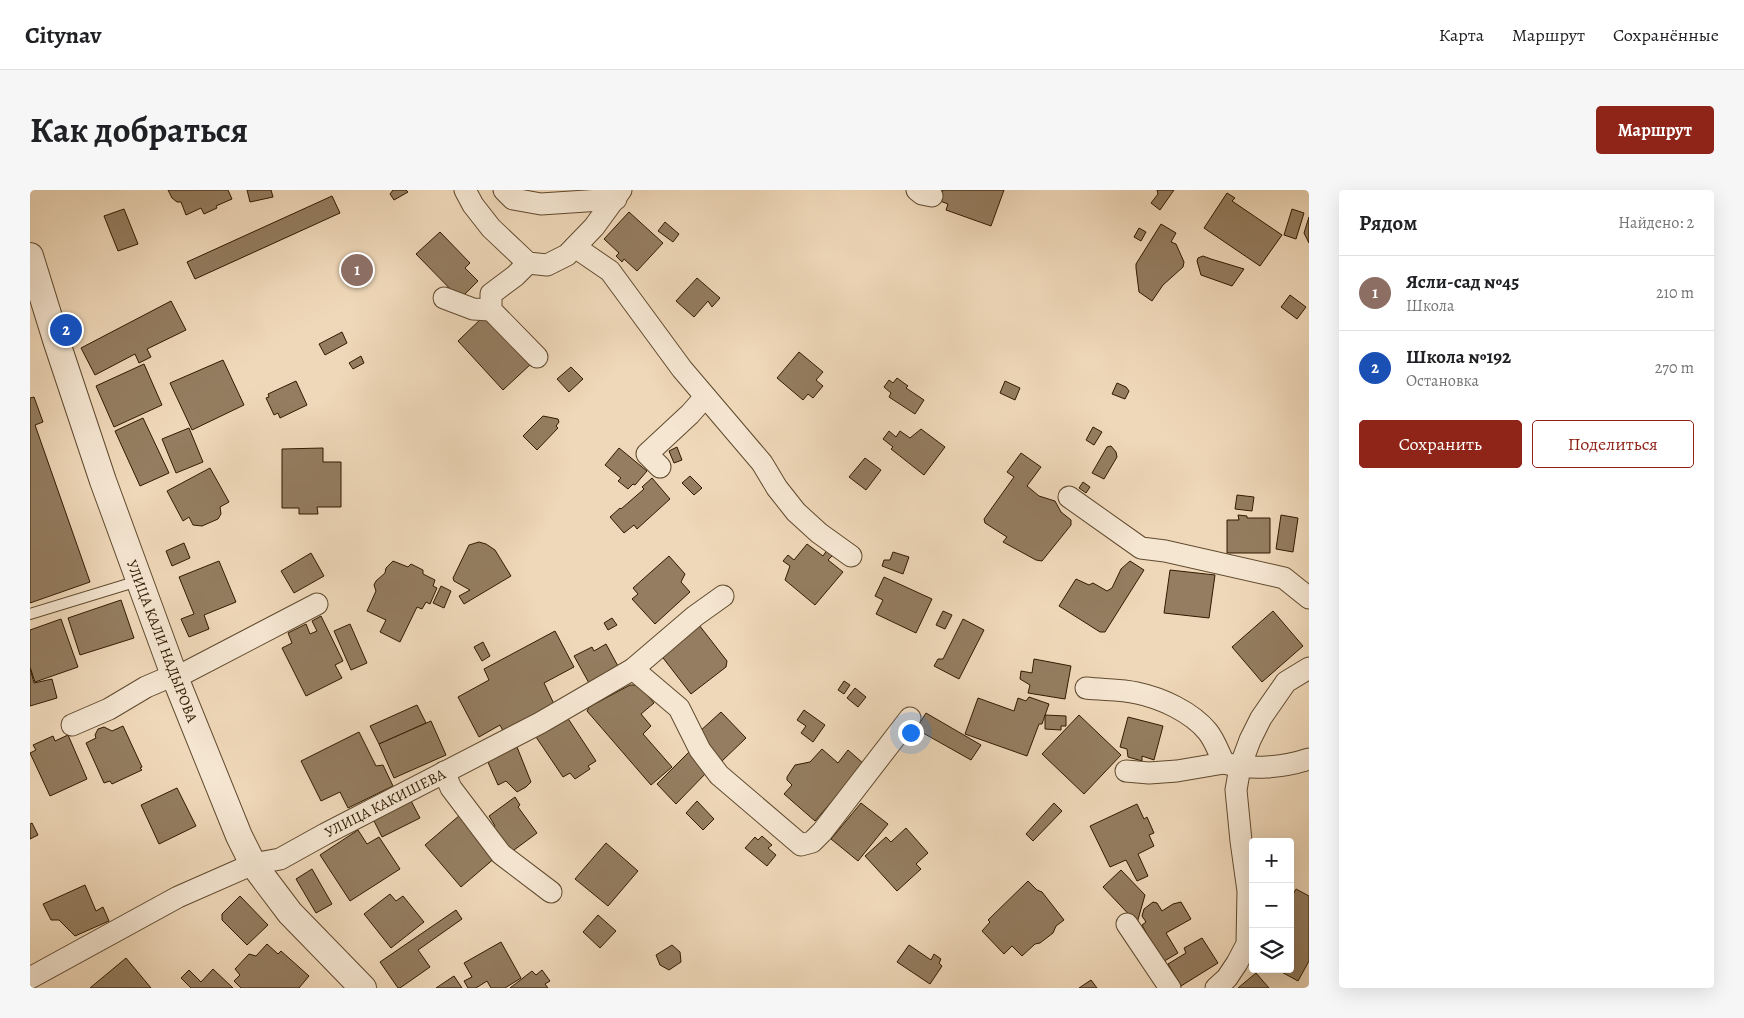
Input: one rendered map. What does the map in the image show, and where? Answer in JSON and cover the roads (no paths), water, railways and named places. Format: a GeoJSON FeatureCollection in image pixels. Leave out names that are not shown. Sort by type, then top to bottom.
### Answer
{"type":"FeatureCollection","features":[{"type":"Feature","properties":{"kind":"street"},"geometry":{"type":"LineString","coordinates":[[465,190],[473,205],[492,228],[528,263],[547,265],[567,255],[594,227],[618,195]]}},
{"type":"Feature","properties":{"kind":"street"},"geometry":{"type":"LineString","coordinates":[[516,194],[541,204],[618,195]]}},
{"type":"Feature","properties":{"kind":"street"},"geometry":{"type":"LineString","coordinates":[[574,247],[610,271],[682,369],[762,462],[777,488],[796,512],[819,533],[851,556]]}},
{"type":"Feature","properties":{"kind":"street","name":"УЛИЦА КАЛИ НАДЫРОВА"},"geometry":{"type":"LineString","coordinates":[[30,256],[56,343],[103,481],[174,677],[253,864],[290,913],[363,988]]}},
{"type":"Feature","properties":{"kind":"street"},"geometry":{"type":"LineString","coordinates":[[528,263],[515,276],[491,294],[491,310],[537,357]]}},
{"type":"Feature","properties":{"kind":"street"},"geometry":{"type":"LineString","coordinates":[[444,298],[473,309],[491,310]]}},
{"type":"Feature","properties":{"kind":"street"},"geometry":{"type":"LineString","coordinates":[[660,467],[647,454],[690,414],[705,397]]}},
{"type":"Feature","properties":{"kind":"street"},"geometry":{"type":"LineString","coordinates":[[1069,497],[1142,548],[1174,553],[1284,578],[1309,598]]}},
{"type":"Feature","properties":{"kind":"street","name":"УЛИЦА КАКИШЕВА"},"geometry":{"type":"LineString","coordinates":[[30,978],[178,897],[253,864],[280,859],[540,723],[633,668],[695,616],[723,596]]}},
{"type":"Feature","properties":{"kind":"street"},"geometry":{"type":"LineString","coordinates":[[72,725],[109,709],[146,687],[174,677],[317,604]]}},
{"type":"Feature","properties":{"kind":"street"},"geometry":{"type":"LineString","coordinates":[[633,668],[679,708],[700,750],[719,775],[801,845],[812,842],[822,832],[910,718]]}},
{"type":"Feature","properties":{"kind":"street"},"geometry":{"type":"LineString","coordinates":[[1232,765],[1286,682],[1309,668]]}},
{"type":"Feature","properties":{"kind":"street"},"geometry":{"type":"LineString","coordinates":[[1086,688],[1136,693],[1163,702],[1182,712],[1195,720],[1208,733],[1232,765],[1248,891],[1247,944],[1232,970],[1216,988]]}},
{"type":"Feature","properties":{"kind":"street"},"geometry":{"type":"LineString","coordinates":[[1126,771],[1149,773],[1232,765],[1291,765],[1309,759]]}},
{"type":"Feature","properties":{"kind":"street"},"geometry":{"type":"LineString","coordinates":[[444,772],[452,788],[501,854],[551,892]]}},
{"type":"Feature","properties":{"kind":"street"},"geometry":{"type":"LineString","coordinates":[[1127,924],[1170,988]]}},
{"type":"Feature","properties":{"kind":"lane"},"geometry":{"type":"LineString","coordinates":[[30,614],[139,580]]}},
{"type":"Feature","properties":{"kind":"place","name":"Ясли-сад №45"},"geometry":{"type":"Point","coordinates":[357,270]}},
{"type":"Feature","properties":{"kind":"place","name":"Школа №192"},"geometry":{"type":"Point","coordinates":[66,330]}}]}
